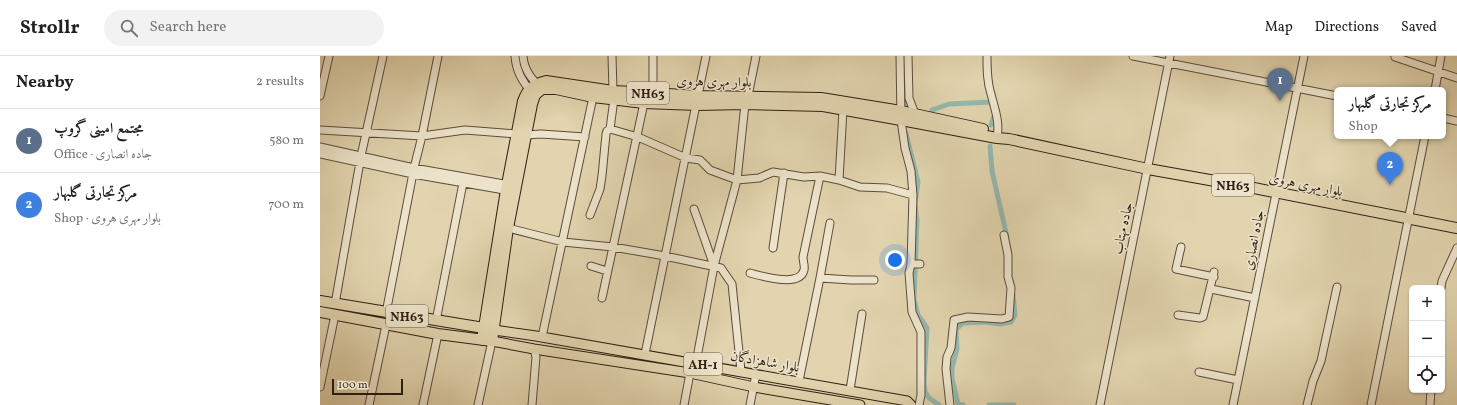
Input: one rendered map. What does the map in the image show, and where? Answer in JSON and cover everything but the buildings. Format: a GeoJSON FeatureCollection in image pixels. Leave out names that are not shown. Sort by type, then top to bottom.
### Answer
{"type":"FeatureCollection","features":[{"type":"Feature","properties":{"kind":"highway","name":"بلوار مهری هروی"},"geometry":{"type":"LineString","coordinates":[[536,89],[546,81],[644,103],[697,100],[821,98],[901,116],[998,135]]}},
{"type":"Feature","properties":{"kind":"highway","name":"بلوار مهری هروی"},"geometry":{"type":"LineString","coordinates":[[536,89],[556,89],[593,97],[653,93],[697,100]]}},
{"type":"Feature","properties":{"kind":"highway"},"geometry":{"type":"LineString","coordinates":[[487,341],[511,188],[521,135],[536,89]]}},
{"type":"Feature","properties":{"kind":"highway","name":"بلوار مهری هروی"},"geometry":{"type":"LineString","coordinates":[[746,100],[823,106],[843,110],[901,116],[915,114],[1009,139],[1148,169],[1457,228]]}},
{"type":"Feature","properties":{"kind":"highway"},"geometry":{"type":"LineString","coordinates":[[489,329],[508,228],[511,188]]}},
{"type":"Feature","properties":{"kind":"highway","name":"NH63"},"geometry":{"type":"LineString","coordinates":[[320,301],[489,329]]}},
{"type":"Feature","properties":{"kind":"highway","name":"NH63"},"geometry":{"type":"LineString","coordinates":[[320,312],[386,325],[487,341]]}},
{"type":"Feature","properties":{"kind":"main road","name":"بلوار شاهزادگان"},"geometry":{"type":"LineString","coordinates":[[489,329],[645,354],[850,390],[906,401],[911,405]]}},
{"type":"Feature","properties":{"kind":"main road","name":"بلوار شاهزادگان"},"geometry":{"type":"LineString","coordinates":[[487,341],[690,373],[831,403],[860,405]]}},
{"type":"Feature","properties":{"kind":"street"},"geometry":{"type":"LineString","coordinates":[[320,96],[329,56]]}},
{"type":"Feature","properties":{"kind":"street"},"geometry":{"type":"LineString","coordinates":[[335,304],[366,132],[383,56]]}},
{"type":"Feature","properties":{"kind":"street"},"geometry":{"type":"LineString","coordinates":[[386,313],[413,171],[422,136],[438,56]]}},
{"type":"Feature","properties":{"kind":"street"},"geometry":{"type":"LineString","coordinates":[[514,56],[518,72],[536,89]]}},
{"type":"Feature","properties":{"kind":"street"},"geometry":{"type":"LineString","coordinates":[[523,56],[528,75],[536,89]]}},
{"type":"Feature","properties":{"kind":"street"},"geometry":{"type":"LineString","coordinates":[[590,215],[600,189],[604,167],[606,134],[610,129],[613,95],[612,56]]}},
{"type":"Feature","properties":{"kind":"street"},"geometry":{"type":"LineString","coordinates":[[653,56],[653,93]]}},
{"type":"Feature","properties":{"kind":"street"},"geometry":{"type":"LineString","coordinates":[[645,354],[706,56]]}},
{"type":"Feature","properties":{"kind":"street"},"geometry":{"type":"LineString","coordinates":[[696,363],[714,266],[737,180],[746,100],[756,56]]}},
{"type":"Feature","properties":{"kind":"street"},"geometry":{"type":"LineString","coordinates":[[900,56],[901,116],[905,148],[911,171],[914,195],[911,264],[909,273],[912,312],[920,332],[921,396],[919,405]]}},
{"type":"Feature","properties":{"kind":"street"},"geometry":{"type":"LineString","coordinates":[[908,56],[909,98],[915,114]]}},
{"type":"Feature","properties":{"kind":"street"},"geometry":{"type":"LineString","coordinates":[[987,56],[987,77],[990,94],[997,113],[998,135]]}},
{"type":"Feature","properties":{"kind":"street"},"geometry":{"type":"LineString","coordinates":[[1134,56],[1169,60],[1334,95]]}},
{"type":"Feature","properties":{"kind":"street","name":"جاده انصاری"},"geometry":{"type":"LineString","coordinates":[[1233,405],[1304,56]]}},
{"type":"Feature","properties":{"kind":"street"},"geometry":{"type":"LineString","coordinates":[[1435,87],[1441,56]]}},
{"type":"Feature","properties":{"kind":"street"},"geometry":{"type":"LineString","coordinates":[[1395,57],[1457,78]]}},
{"type":"Feature","properties":{"kind":"street","name":"جاده مهتاب"},"geometry":{"type":"LineString","coordinates":[[1100,405],[1169,60]]}},
{"type":"Feature","properties":{"kind":"street"},"geometry":{"type":"LineString","coordinates":[[542,337],[593,97]]}},
{"type":"Feature","properties":{"kind":"street"},"geometry":{"type":"LineString","coordinates":[[602,298],[612,246],[638,137],[644,103]]}},
{"type":"Feature","properties":{"kind":"street"},"geometry":{"type":"LineString","coordinates":[[839,180],[843,110]]}},
{"type":"Feature","properties":{"kind":"street"},"geometry":{"type":"LineString","coordinates":[[1446,119],[1457,121]]}},
{"type":"Feature","properties":{"kind":"street"},"geometry":{"type":"LineString","coordinates":[[610,129],[638,137],[686,158],[700,160],[710,170],[737,180],[759,178],[773,172],[804,177],[820,176],[860,187],[886,188],[914,195]]}},
{"type":"Feature","properties":{"kind":"street"},"geometry":{"type":"LineString","coordinates":[[320,130],[422,136],[465,130],[521,135],[541,134],[585,137]]}},
{"type":"Feature","properties":{"kind":"street"},"geometry":{"type":"LineString","coordinates":[[1371,405],[1424,139]]}},
{"type":"Feature","properties":{"kind":"street"},"geometry":{"type":"LineString","coordinates":[[320,147],[361,160]]}},
{"type":"Feature","properties":{"kind":"street"},"geometry":{"type":"LineString","coordinates":[[320,154],[361,160],[463,183],[511,188]]}},
{"type":"Feature","properties":{"kind":"street"},"geometry":{"type":"LineString","coordinates":[[413,171],[511,188]]}},
{"type":"Feature","properties":{"kind":"street"},"geometry":{"type":"LineString","coordinates":[[773,248],[784,174]]}},
{"type":"Feature","properties":{"kind":"street"},"geometry":{"type":"LineString","coordinates":[[750,273],[787,280],[791,280],[802,274],[804,270],[803,257],[820,176]]}},
{"type":"Feature","properties":{"kind":"street"},"geometry":{"type":"LineString","coordinates":[[436,321],[463,183]]}},
{"type":"Feature","properties":{"kind":"street"},"geometry":{"type":"LineString","coordinates":[[694,209],[714,266]]}},
{"type":"Feature","properties":{"kind":"street"},"geometry":{"type":"LineString","coordinates":[[799,382],[830,223]]}},
{"type":"Feature","properties":{"kind":"street"},"geometry":{"type":"LineString","coordinates":[[508,228],[563,242],[612,246],[721,268],[732,284],[742,371]]}},
{"type":"Feature","properties":{"kind":"street"},"geometry":{"type":"LineString","coordinates":[[950,405],[946,370],[947,357],[951,348],[954,320],[968,317],[1002,319],[1009,317],[1011,288],[1008,277],[1008,255],[1004,236]]}},
{"type":"Feature","properties":{"kind":"street"},"geometry":{"type":"LineString","coordinates":[[1178,315],[1200,318],[1203,317],[1214,275],[1177,269],[1181,247]]}},
{"type":"Feature","properties":{"kind":"street"},"geometry":{"type":"LineString","coordinates":[[1441,285],[1457,248]]}},
{"type":"Feature","properties":{"kind":"street"},"geometry":{"type":"LineString","coordinates":[[911,264],[920,264]]}},
{"type":"Feature","properties":{"kind":"street"},"geometry":{"type":"LineString","coordinates":[[591,266],[608,271]]}},
{"type":"Feature","properties":{"kind":"street"},"geometry":{"type":"LineString","coordinates":[[820,278],[874,280]]}},
{"type":"Feature","properties":{"kind":"street"},"geometry":{"type":"LineString","coordinates":[[1306,405],[1313,381],[1322,361],[1337,287]]}},
{"type":"Feature","properties":{"kind":"street"},"geometry":{"type":"LineString","coordinates":[[1210,289],[1255,298]]}},
{"type":"Feature","properties":{"kind":"street"},"geometry":{"type":"LineString","coordinates":[[850,390],[862,314]]}},
{"type":"Feature","properties":{"kind":"street"},"geometry":{"type":"LineString","coordinates":[[320,387],[335,315]]}},
{"type":"Feature","properties":{"kind":"street"},"geometry":{"type":"LineString","coordinates":[[369,405],[386,325]]}},
{"type":"Feature","properties":{"kind":"street"},"geometry":{"type":"LineString","coordinates":[[423,405],[438,334]]}},
{"type":"Feature","properties":{"kind":"street"},"geometry":{"type":"LineString","coordinates":[[478,405],[487,341]]}},
{"type":"Feature","properties":{"kind":"street"},"geometry":{"type":"LineString","coordinates":[[532,405],[536,357],[534,349]]}},
{"type":"Feature","properties":{"kind":"street"},"geometry":{"type":"LineString","coordinates":[[1198,372],[1238,380]]}},
{"type":"Feature","properties":{"kind":"street"},"geometry":{"type":"LineString","coordinates":[[684,405],[690,373]]}},
{"type":"Feature","properties":{"kind":"street"},"geometry":{"type":"LineString","coordinates":[[750,405],[756,374]]}},
{"type":"Feature","properties":{"kind":"street"},"geometry":{"type":"LineString","coordinates":[[1430,405],[1431,393]]}},
{"type":"Feature","properties":{"kind":"waterway"},"geometry":{"type":"LineString","coordinates":[[903,95],[905,82],[904,56]]}},
{"type":"Feature","properties":{"kind":"waterway"},"geometry":{"type":"LineString","coordinates":[[903,97],[907,107]]}},
{"type":"Feature","properties":{"kind":"waterway"},"geometry":{"type":"LineString","coordinates":[[932,110],[949,104],[992,102],[993,105]]}},
{"type":"Feature","properties":{"kind":"waterway"},"geometry":{"type":"LineString","coordinates":[[991,125],[995,113]]}},
{"type":"Feature","properties":{"kind":"waterway"},"geometry":{"type":"LineString","coordinates":[[906,133],[918,182],[915,203],[917,220],[914,299],[918,315],[927,328],[924,382],[925,392],[929,398],[939,405]]}},
{"type":"Feature","properties":{"kind":"waterway"},"geometry":{"type":"LineString","coordinates":[[990,146],[992,171],[1007,237]]}},
{"type":"Feature","properties":{"kind":"waterway"},"geometry":{"type":"LineString","coordinates":[[963,405],[958,404],[952,378],[952,368],[957,349],[956,329],[963,323],[985,322],[1000,324],[1011,322],[1015,315],[1013,295]]}},
{"type":"Feature","properties":{"kind":"waterway"},"geometry":{"type":"LineString","coordinates":[[989,405],[1014,405]]}},
{"type":"Feature","properties":{"kind":"place","name":"مجتمع امینی گروپ"},"geometry":{"type":"Point","coordinates":[1280,101]}},
{"type":"Feature","properties":{"kind":"place","name":"مرکز تجارتی گلبهار"},"geometry":{"type":"Point","coordinates":[1390,185]}}]}
